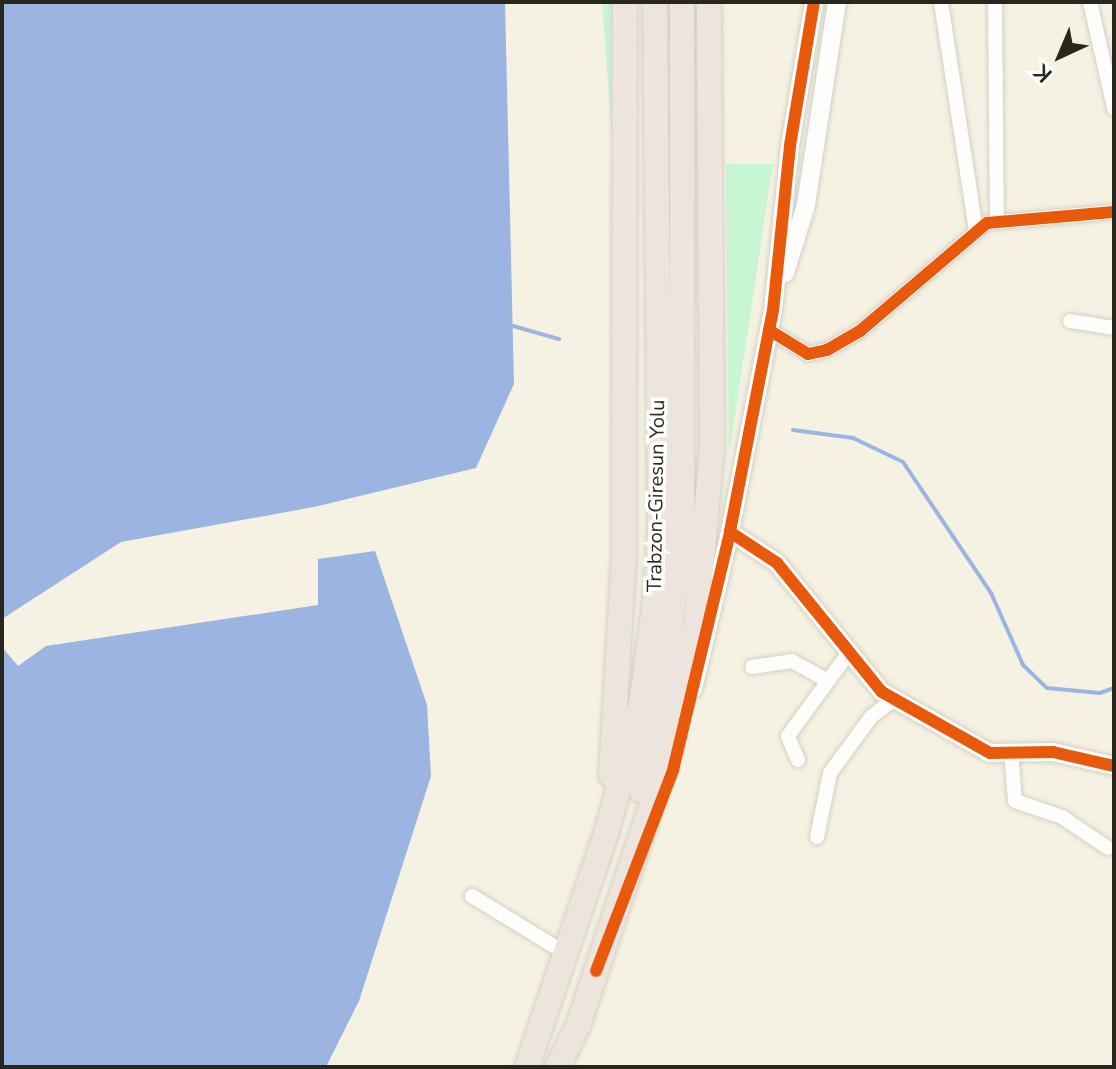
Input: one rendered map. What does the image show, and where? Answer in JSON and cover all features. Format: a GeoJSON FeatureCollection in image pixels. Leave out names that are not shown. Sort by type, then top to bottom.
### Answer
{"type":"FeatureCollection","features":[{"type":"Feature","properties":{"kind":"highway"},"geometry":{"type":"LineString","coordinates":[[607,831],[624,558],[625,2]]}},
{"type":"Feature","properties":{"kind":"highway","name":"Trabzon-Giresun Yolu"},"geometry":{"type":"LineString","coordinates":[[527,1067],[607,831],[642,699],[660,526],[655,2]]}},
{"type":"Feature","properties":{"kind":"highway","name":"Trabzon-Giresun Yolu"},"geometry":{"type":"LineString","coordinates":[[556,1067],[641,793],[662,705],[682,526],[682,2]]}},
{"type":"Feature","properties":{"kind":"highway"},"geometry":{"type":"LineString","coordinates":[[556,1067],[596,971],[667,759],[696,624],[712,448],[709,2]]}},
{"type":"Feature","properties":{"kind":"street"},"geometry":{"type":"LineString","coordinates":[[596,971],[673,770],[730,532],[773,310],[790,146],[814,2]]}},
{"type":"Feature","properties":{"kind":"street"},"geometry":{"type":"LineString","coordinates":[[773,310],[806,205],[837,2]]}},
{"type":"Feature","properties":{"kind":"street"},"geometry":{"type":"LineString","coordinates":[[941,2],[976,230]]}},
{"type":"Feature","properties":{"kind":"street"},"geometry":{"type":"LineString","coordinates":[[995,2],[997,220]]}},
{"type":"Feature","properties":{"kind":"street"},"geometry":{"type":"LineString","coordinates":[[1090,2],[1114,108]]}},
{"type":"Feature","properties":{"kind":"street"},"geometry":{"type":"LineString","coordinates":[[769,330],[808,354],[827,350],[860,331],[976,230],[997,220],[1114,212]]}},
{"type":"Feature","properties":{"kind":"street"},"geometry":{"type":"LineString","coordinates":[[1070,321],[1114,328]]}},
{"type":"Feature","properties":{"kind":"street"},"geometry":{"type":"LineString","coordinates":[[730,532],[777,563],[894,699],[990,753],[1053,752],[1114,766]]}},
{"type":"Feature","properties":{"kind":"street"},"geometry":{"type":"LineString","coordinates":[[798,760],[788,736],[850,651]]}},
{"type":"Feature","properties":{"kind":"street"},"geometry":{"type":"LineString","coordinates":[[752,667],[792,661],[828,681]]}},
{"type":"Feature","properties":{"kind":"street"},"geometry":{"type":"LineString","coordinates":[[817,837],[830,773],[871,717],[894,699]]}},
{"type":"Feature","properties":{"kind":"street"},"geometry":{"type":"LineString","coordinates":[[1011,752],[1015,801],[1062,817],[1108,848]]}},
{"type":"Feature","properties":{"kind":"street"},"geometry":{"type":"LineString","coordinates":[[472,896],[565,953]]}},
{"type":"Feature","properties":{"kind":"green space"},"geometry":{"type":"Polygon","coordinates":[[[602,2],[613,2],[612,135],[602,2]]]}},
{"type":"Feature","properties":{"kind":"green space"},"geometry":{"type":"Polygon","coordinates":[[[726,164],[773,164],[729,455],[726,164]]]}},
{"type":"Feature","properties":{"kind":"water"},"geometry":{"type":"Polygon","coordinates":[[[2,2],[505,2],[514,384],[476,468],[314,507],[121,542],[2,619],[2,2]]]}},
{"type":"Feature","properties":{"kind":"water"},"geometry":{"type":"Polygon","coordinates":[[[375,551],[427,705],[431,776],[359,1001],[326,1067],[2,1067],[2,647],[18,666],[46,646],[318,605],[318,559],[375,551]]]}},
{"type":"Feature","properties":{"kind":"waterway"},"geometry":{"type":"LineString","coordinates":[[513,326],[559,339]]}},
{"type":"Feature","properties":{"kind":"waterway"},"geometry":{"type":"LineString","coordinates":[[793,430],[853,438],[903,462],[991,593],[1023,665],[1047,688],[1100,693],[1114,688]]}},
{"type":"Feature","properties":{"kind":"cycle path"},"geometry":{"type":"LineString","coordinates":[[814,2],[790,146],[773,310],[730,532],[777,563],[882,692],[990,753],[1053,752],[1114,766]]}},
{"type":"Feature","properties":{"kind":"cycle path"},"geometry":{"type":"LineString","coordinates":[[769,330],[808,354],[827,350],[860,331],[987,223],[1114,212]]}},
{"type":"Feature","properties":{"kind":"cycle path"},"geometry":{"type":"LineString","coordinates":[[596,971],[673,770],[730,532]]}}]}
